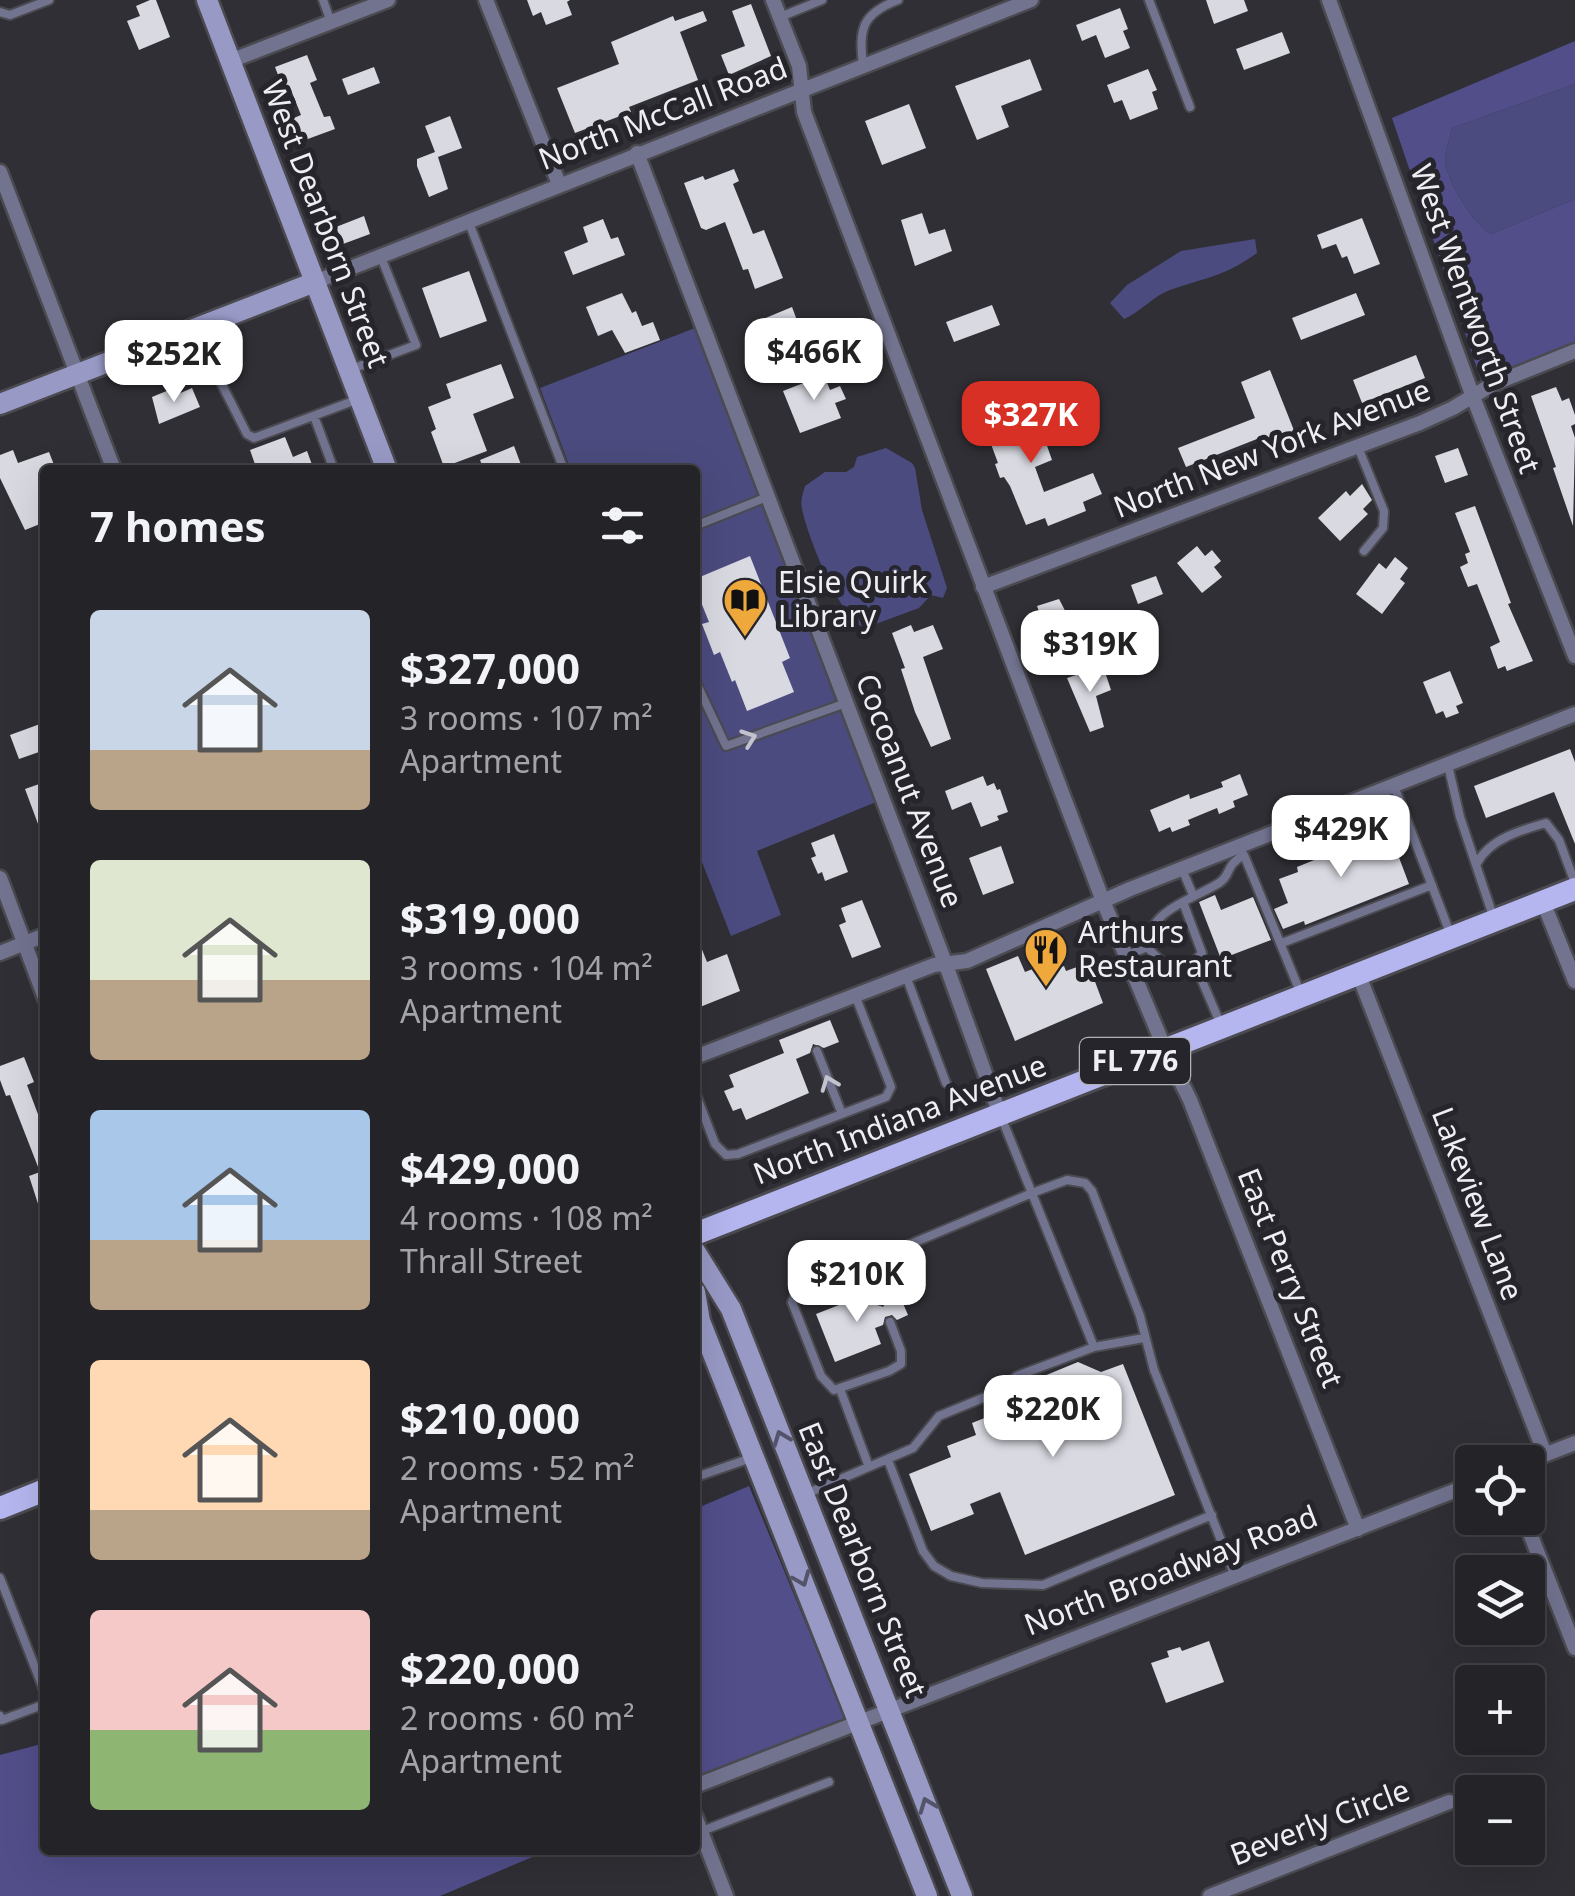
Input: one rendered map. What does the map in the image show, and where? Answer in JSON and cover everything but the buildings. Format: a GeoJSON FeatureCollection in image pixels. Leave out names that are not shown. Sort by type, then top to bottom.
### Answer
{"type":"FeatureCollection","features":[{"type":"Feature","properties":{"kind":"main road","name":"West Dearborn Street"},"geometry":{"type":"LineString","coordinates":[[207,0],[385,465]]}},
{"type":"Feature","properties":{"kind":"main road"},"geometry":{"type":"LineString","coordinates":[[0,404],[315,282]]}},
{"type":"Feature","properties":{"kind":"main road","name":"North Indiana Avenue"},"geometry":{"type":"LineString","coordinates":[[700,1232],[1543,902],[1575,886]]}},
{"type":"Feature","properties":{"kind":"main road","name":"East Dearborn Street"},"geometry":{"type":"LineString","coordinates":[[700,1259],[731,1309],[962,1896]]}},
{"type":"Feature","properties":{"kind":"main road","name":"East Dearborn Street"},"geometry":{"type":"LineString","coordinates":[[700,1321],[927,1896]]}},
{"type":"Feature","properties":{"kind":"main road"},"geometry":{"type":"LineString","coordinates":[[0,1508],[40,1492]]}},
{"type":"Feature","properties":{"kind":"street"},"geometry":{"type":"LineString","coordinates":[[230,61],[388,0]]}},
{"type":"Feature","properties":{"kind":"street"},"geometry":{"type":"LineString","coordinates":[[486,0],[558,184]]}},
{"type":"Feature","properties":{"kind":"street","name":"East Perry Street"},"geometry":{"type":"LineString","coordinates":[[774,0],[799,66],[804,112],[1102,900],[1190,1100],[1358,1529]]}},
{"type":"Feature","properties":{"kind":"street","name":"North McCall Road"},"geometry":{"type":"LineString","coordinates":[[315,282],[1032,0]]}},
{"type":"Feature","properties":{"kind":"street","name":"West Wentworth Street"},"geometry":{"type":"LineString","coordinates":[[1329,0],[1473,397],[1575,656]]}},
{"type":"Feature","properties":{"kind":"street","name":"Cocoanut Avenue"},"geometry":{"type":"LineString","coordinates":[[636,154],[999,1112]]}},
{"type":"Feature","properties":{"kind":"street"},"geometry":{"type":"LineString","coordinates":[[0,172],[112,465]]}},
{"type":"Feature","properties":{"kind":"street","name":"North New York Avenue"},"geometry":{"type":"LineString","coordinates":[[984,587],[1358,447],[1575,351]]}},
{"type":"Feature","properties":{"kind":"street"},"geometry":{"type":"LineString","coordinates":[[700,1055],[805,1022],[855,996],[934,965],[968,962],[1102,900],[1242,851],[1575,714]]}},
{"type":"Feature","properties":{"kind":"street"},"geometry":{"type":"LineString","coordinates":[[0,878],[40,985]]}},
{"type":"Feature","properties":{"kind":"street"},"geometry":{"type":"LineString","coordinates":[[1543,902],[1575,982]]}},
{"type":"Feature","properties":{"kind":"street"},"geometry":{"type":"LineString","coordinates":[[0,953],[40,937]]}},
{"type":"Feature","properties":{"kind":"street","name":"Lakeview Lane"},"geometry":{"type":"LineString","coordinates":[[1358,973],[1542,1445]]}},
{"type":"Feature","properties":{"kind":"street"},"geometry":{"type":"LineString","coordinates":[[1545,1454],[1575,1443]]}},
{"type":"Feature","properties":{"kind":"street","name":"North Broadway Road"},"geometry":{"type":"LineString","coordinates":[[700,1784],[1455,1491]]}},
{"type":"Feature","properties":{"kind":"street"},"geometry":{"type":"LineString","coordinates":[[1531,1535],[1575,1648]]}},
{"type":"Feature","properties":{"kind":"street","name":"Beverly Circle"},"geometry":{"type":"LineString","coordinates":[[1210,1896],[1449,1802]]}},
{"type":"Feature","properties":{"kind":"street"},"geometry":{"type":"LineString","coordinates":[[701,1832],[722,1895]]}},
{"type":"Feature","properties":{"kind":"lane"},"geometry":{"type":"LineString","coordinates":[[0,12],[10,15],[49,0]]}},
{"type":"Feature","properties":{"kind":"lane"},"geometry":{"type":"LineString","coordinates":[[323,0],[331,22]]}},
{"type":"Feature","properties":{"kind":"lane"},"geometry":{"type":"LineString","coordinates":[[780,17],[822,0]]}},
{"type":"Feature","properties":{"kind":"lane"},"geometry":{"type":"LineString","coordinates":[[863,66],[860,38],[864,24],[883,6],[898,0]]}},
{"type":"Feature","properties":{"kind":"lane"},"geometry":{"type":"LineString","coordinates":[[1149,0],[1190,107]]}},
{"type":"Feature","properties":{"kind":"lane"},"geometry":{"type":"LineString","coordinates":[[468,220],[562,465]]}},
{"type":"Feature","properties":{"kind":"lane"},"geometry":{"type":"LineString","coordinates":[[349,370],[416,345],[380,255]]}},
{"type":"Feature","properties":{"kind":"lane"},"geometry":{"type":"LineString","coordinates":[[193,329],[247,434],[254,438],[360,398]]}},
{"type":"Feature","properties":{"kind":"lane"},"geometry":{"type":"LineString","coordinates":[[314,416],[332,465]]}},
{"type":"Feature","properties":{"kind":"lane"},"geometry":{"type":"LineString","coordinates":[[1358,447],[1384,512],[1382,528],[1364,551]]}},
{"type":"Feature","properties":{"kind":"lane"},"geometry":{"type":"LineString","coordinates":[[700,524],[768,497]]}},
{"type":"Feature","properties":{"kind":"lane"},"geometry":{"type":"LineString","coordinates":[[700,691],[726,746],[846,702]]}},
{"type":"Feature","properties":{"kind":"lane"},"geometry":{"type":"LineString","coordinates":[[1448,764],[1460,817],[1495,920]]}},
{"type":"Feature","properties":{"kind":"lane"},"geometry":{"type":"LineString","coordinates":[[1394,786],[1452,937]]}},
{"type":"Feature","properties":{"kind":"lane"},"geometry":{"type":"LineString","coordinates":[[1477,863],[1484,850],[1496,843],[1546,823],[1558,840],[1575,886]]}},
{"type":"Feature","properties":{"kind":"lane"},"geometry":{"type":"LineString","coordinates":[[1147,947],[1153,923],[1224,880],[1228,866],[1242,851],[1302,996]]}},
{"type":"Feature","properties":{"kind":"lane"},"geometry":{"type":"LineString","coordinates":[[1182,869],[1193,896]]}},
{"type":"Feature","properties":{"kind":"lane"},"geometry":{"type":"LineString","coordinates":[[1282,943],[1432,885]]}},
{"type":"Feature","properties":{"kind":"lane"},"geometry":{"type":"LineString","coordinates":[[1147,947],[1167,967],[1194,962],[1202,953],[1182,902]]}},
{"type":"Feature","properties":{"kind":"lane"},"geometry":{"type":"LineString","coordinates":[[1126,956],[1147,947]]}},
{"type":"Feature","properties":{"kind":"lane"},"geometry":{"type":"LineString","coordinates":[[1194,962],[1222,1028]]}},
{"type":"Feature","properties":{"kind":"lane"},"geometry":{"type":"LineString","coordinates":[[906,976],[946,1083]]}},
{"type":"Feature","properties":{"kind":"lane"},"geometry":{"type":"LineString","coordinates":[[700,1104],[719,1151],[738,1154],[886,1097],[891,1092],[855,996]]}},
{"type":"Feature","properties":{"kind":"lane"},"geometry":{"type":"LineString","coordinates":[[817,1050],[842,1114]]}},
{"type":"Feature","properties":{"kind":"lane"},"geometry":{"type":"LineString","coordinates":[[999,1112],[1094,1347]]}},
{"type":"Feature","properties":{"kind":"lane"},"geometry":{"type":"LineString","coordinates":[[890,1322],[901,1364],[840,1389],[830,1387],[822,1378],[792,1302],[806,1288],[1032,1193],[1078,1179],[1092,1191],[1235,1576]]}},
{"type":"Feature","properties":{"kind":"lane"},"geometry":{"type":"LineString","coordinates":[[866,1263],[881,1300]]}},
{"type":"Feature","properties":{"kind":"lane"},"geometry":{"type":"LineString","coordinates":[[804,1495],[914,1448],[942,1414],[995,1393],[1017,1376],[1094,1347],[1144,1338]]}},
{"type":"Feature","properties":{"kind":"lane"},"geometry":{"type":"LineString","coordinates":[[840,1389],[869,1466]]}},
{"type":"Feature","properties":{"kind":"lane"},"geometry":{"type":"LineString","coordinates":[[700,1473],[754,1457]]}},
{"type":"Feature","properties":{"kind":"lane"},"geometry":{"type":"LineString","coordinates":[[888,1460],[923,1551],[934,1566],[951,1576],[982,1583],[1042,1585],[1212,1515]]}},
{"type":"Feature","properties":{"kind":"lane"},"geometry":{"type":"LineString","coordinates":[[0,1578],[40,1679]]}},
{"type":"Feature","properties":{"kind":"lane"},"geometry":{"type":"LineString","coordinates":[[0,1716],[2,1720],[40,1706]]}},
{"type":"Feature","properties":{"kind":"lane"},"geometry":{"type":"LineString","coordinates":[[701,1832],[828,1782]]}},
{"type":"Feature","properties":{"kind":"shaded area"},"geometry":{"type":"Polygon","coordinates":[[[1575,41],[1575,84],[1452,128],[1445,160],[1447,169],[1469,211],[1491,234],[1575,199],[1575,352],[1484,389],[1392,118],[1575,41]]]}},
{"type":"Feature","properties":{"kind":"shaded area"},"geometry":{"type":"Polygon","coordinates":[[[1575,84],[1575,199],[1491,234],[1469,211],[1450,179],[1445,160],[1452,128],[1575,84]]]}},
{"type":"Feature","properties":{"kind":"shaded area"},"geometry":{"type":"Polygon","coordinates":[[[1255,239],[1257,253],[1245,261],[1164,293],[1124,319],[1110,303],[1127,285],[1181,251],[1255,239]]]}},
{"type":"Feature","properties":{"kind":"shaded area"},"geometry":{"type":"Polygon","coordinates":[[[695,328],[876,802],[757,851],[781,915],[731,936],[700,857],[700,465],[569,465],[540,388],[695,328]]]}},
{"type":"Feature","properties":{"kind":"shaded area"},"geometry":{"type":"Polygon","coordinates":[[[886,448],[915,468],[922,510],[947,588],[943,598],[931,595],[919,608],[865,628],[845,609],[826,575],[805,522],[802,500],[805,486],[825,472],[846,472],[854,467],[857,457],[886,448]]]}},
{"type":"Feature","properties":{"kind":"shaded area"},"geometry":{"type":"Polygon","coordinates":[[[749,1486],[847,1723],[700,1786],[700,1507],[749,1486]]]}},
{"type":"Feature","properties":{"kind":"shaded area"},"geometry":{"type":"Polygon","coordinates":[[[40,1744],[40,1855],[537,1855],[440,1896],[0,1896],[0,1755],[40,1744]]]}},
{"type":"Feature","properties":{"kind":"place","name":"Elsie Quirk Library"},"geometry":{"type":"Point","coordinates":[745,638]}},
{"type":"Feature","properties":{"kind":"place","name":"Arthurs Restaurant"},"geometry":{"type":"Point","coordinates":[1046,988]}}]}
